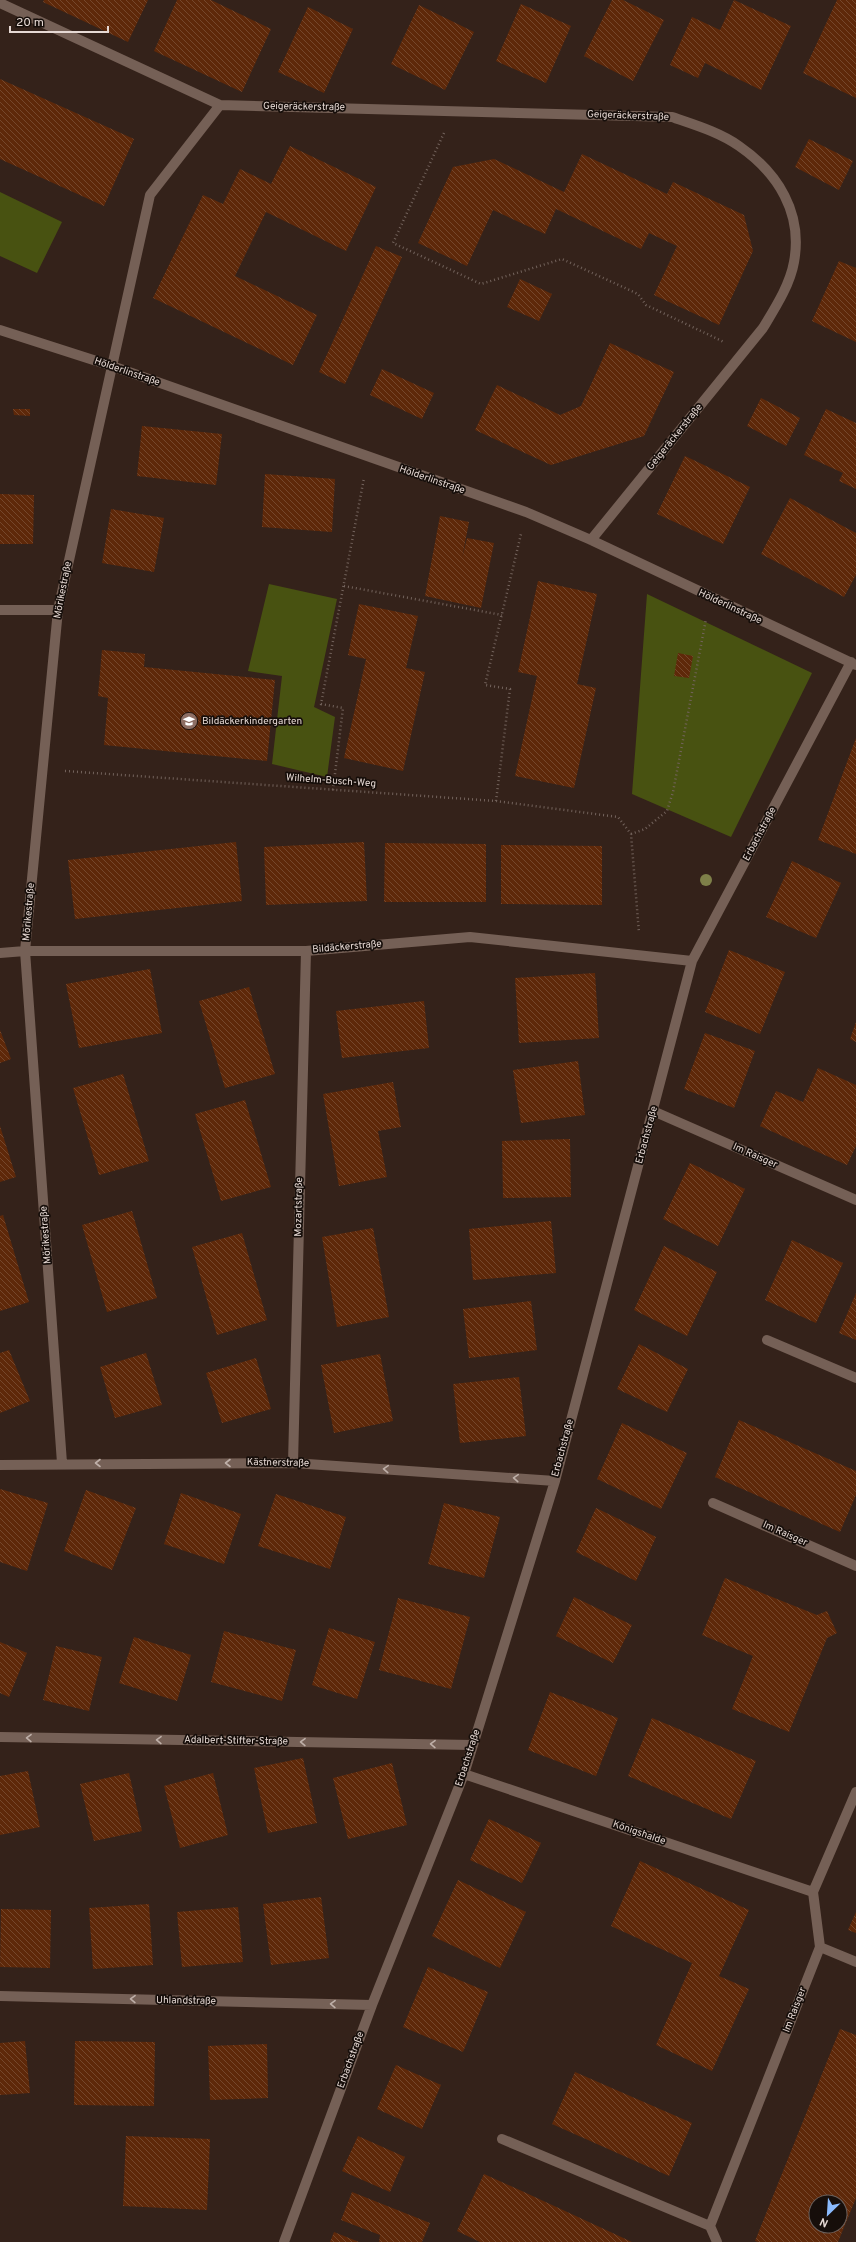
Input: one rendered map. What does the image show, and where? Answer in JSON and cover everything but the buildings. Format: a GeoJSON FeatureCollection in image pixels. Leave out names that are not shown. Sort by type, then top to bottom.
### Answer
{"type":"FeatureCollection","features":[{"type":"Feature","properties":{"kind":"street","name":"Geigeräckerstraße"},"geometry":{"type":"LineString","coordinates":[[0,3],[220,105],[672,117],[707,129],[739,145],[772,173],[788,200],[796,233],[794,263],[781,297],[763,328],[591,540]]}},
{"type":"Feature","properties":{"kind":"street"},"geometry":{"type":"LineString","coordinates":[[112,366],[150,195],[220,105]]}},
{"type":"Feature","properties":{"kind":"street","name":"Hölderlinstraße"},"geometry":{"type":"LineString","coordinates":[[0,330],[112,366],[526,512],[591,540],[712,599],[854,664]]}},
{"type":"Feature","properties":{"kind":"street","name":"Mörikestraße"},"geometry":{"type":"LineString","coordinates":[[62,1463],[26,951],[41,769],[58,610],[112,366]]}},
{"type":"Feature","properties":{"kind":"street"},"geometry":{"type":"LineString","coordinates":[[0,610],[58,610]]}},
{"type":"Feature","properties":{"kind":"street","name":"Erbachstraße"},"geometry":{"type":"LineString","coordinates":[[284,2242],[372,2005],[464,1774],[555,1481],[692,961],[854,664]]}},
{"type":"Feature","properties":{"kind":"street","name":"Bildäckerstraße"},"geometry":{"type":"LineString","coordinates":[[0,953],[26,951],[306,951],[470,938],[692,961]]}},
{"type":"Feature","properties":{"kind":"street","name":"Mozartstraße"},"geometry":{"type":"LineString","coordinates":[[293,1463],[306,951]]}},
{"type":"Feature","properties":{"kind":"street","name":"Im Raisger"},"geometry":{"type":"LineString","coordinates":[[653,1111],[856,1200]]}},
{"type":"Feature","properties":{"kind":"street"},"geometry":{"type":"LineString","coordinates":[[767,1340],[856,1378]]}},
{"type":"Feature","properties":{"kind":"street","name":"Kästnerstraße"},"geometry":{"type":"LineString","coordinates":[[0,1465],[62,1463],[293,1463],[555,1481]]}},
{"type":"Feature","properties":{"kind":"street","name":"Im Raisger"},"geometry":{"type":"LineString","coordinates":[[713,1503],[856,1566]]}},
{"type":"Feature","properties":{"kind":"street","name":"Adalbert-Stifter-Straße"},"geometry":{"type":"LineString","coordinates":[[0,1737],[472,1745]]}},
{"type":"Feature","properties":{"kind":"street","name":"Königshalde"},"geometry":{"type":"LineString","coordinates":[[464,1774],[813,1892]]}},
{"type":"Feature","properties":{"kind":"street"},"geometry":{"type":"LineString","coordinates":[[813,1892],[856,1792]]}},
{"type":"Feature","properties":{"kind":"street","name":"Im Raisger"},"geometry":{"type":"LineString","coordinates":[[710,2226],[820,1947],[813,1892]]}},
{"type":"Feature","properties":{"kind":"street"},"geometry":{"type":"LineString","coordinates":[[820,1947],[856,1962]]}},
{"type":"Feature","properties":{"kind":"street","name":"Uhlandstraße"},"geometry":{"type":"LineString","coordinates":[[0,1996],[372,2005]]}},
{"type":"Feature","properties":{"kind":"street"},"geometry":{"type":"LineString","coordinates":[[502,2139],[710,2226],[717,2242]]}},
{"type":"Feature","properties":{"kind":"path"},"geometry":{"type":"LineString","coordinates":[[454,111],[393,243],[481,284],[562,259],[638,294],[646,305],[744,351]]}},
{"type":"Feature","properties":{"kind":"path"},"geometry":{"type":"LineString","coordinates":[[333,790],[343,708],[321,704],[368,457]]}},
{"type":"Feature","properties":{"kind":"path"},"geometry":{"type":"LineString","coordinates":[[496,801],[510,690],[485,685],[526,512]]}},
{"type":"Feature","properties":{"kind":"path"},"geometry":{"type":"LineString","coordinates":[[344,586],[502,615]]}},
{"type":"Feature","properties":{"kind":"path"},"geometry":{"type":"LineString","coordinates":[[641,955],[631,834],[645,829],[667,811],[673,792],[702,636],[712,599]]}},
{"type":"Feature","properties":{"kind":"path","name":"Wilhelm-Busch-Weg"},"geometry":{"type":"LineString","coordinates":[[41,769],[496,801],[618,817],[631,834]]}},
{"type":"Feature","properties":{"kind":"green space"},"geometry":{"type":"Polygon","coordinates":[[[0,192],[62,222],[37,273],[0,256],[0,192]]]}},
{"type":"Feature","properties":{"kind":"green space"},"geometry":{"type":"Polygon","coordinates":[[[269,584],[337,599],[314,707],[335,717],[327,777],[272,764],[282,676],[248,671],[269,584]]]}},
{"type":"Feature","properties":{"kind":"green space"},"geometry":{"type":"Polygon","coordinates":[[[647,594],[812,673],[731,837],[632,794],[647,594]]]}},
{"type":"Feature","properties":{"kind":"place","name":"Bildäckerkindergarten"},"geometry":{"type":"Point","coordinates":[189,721]}}]}
